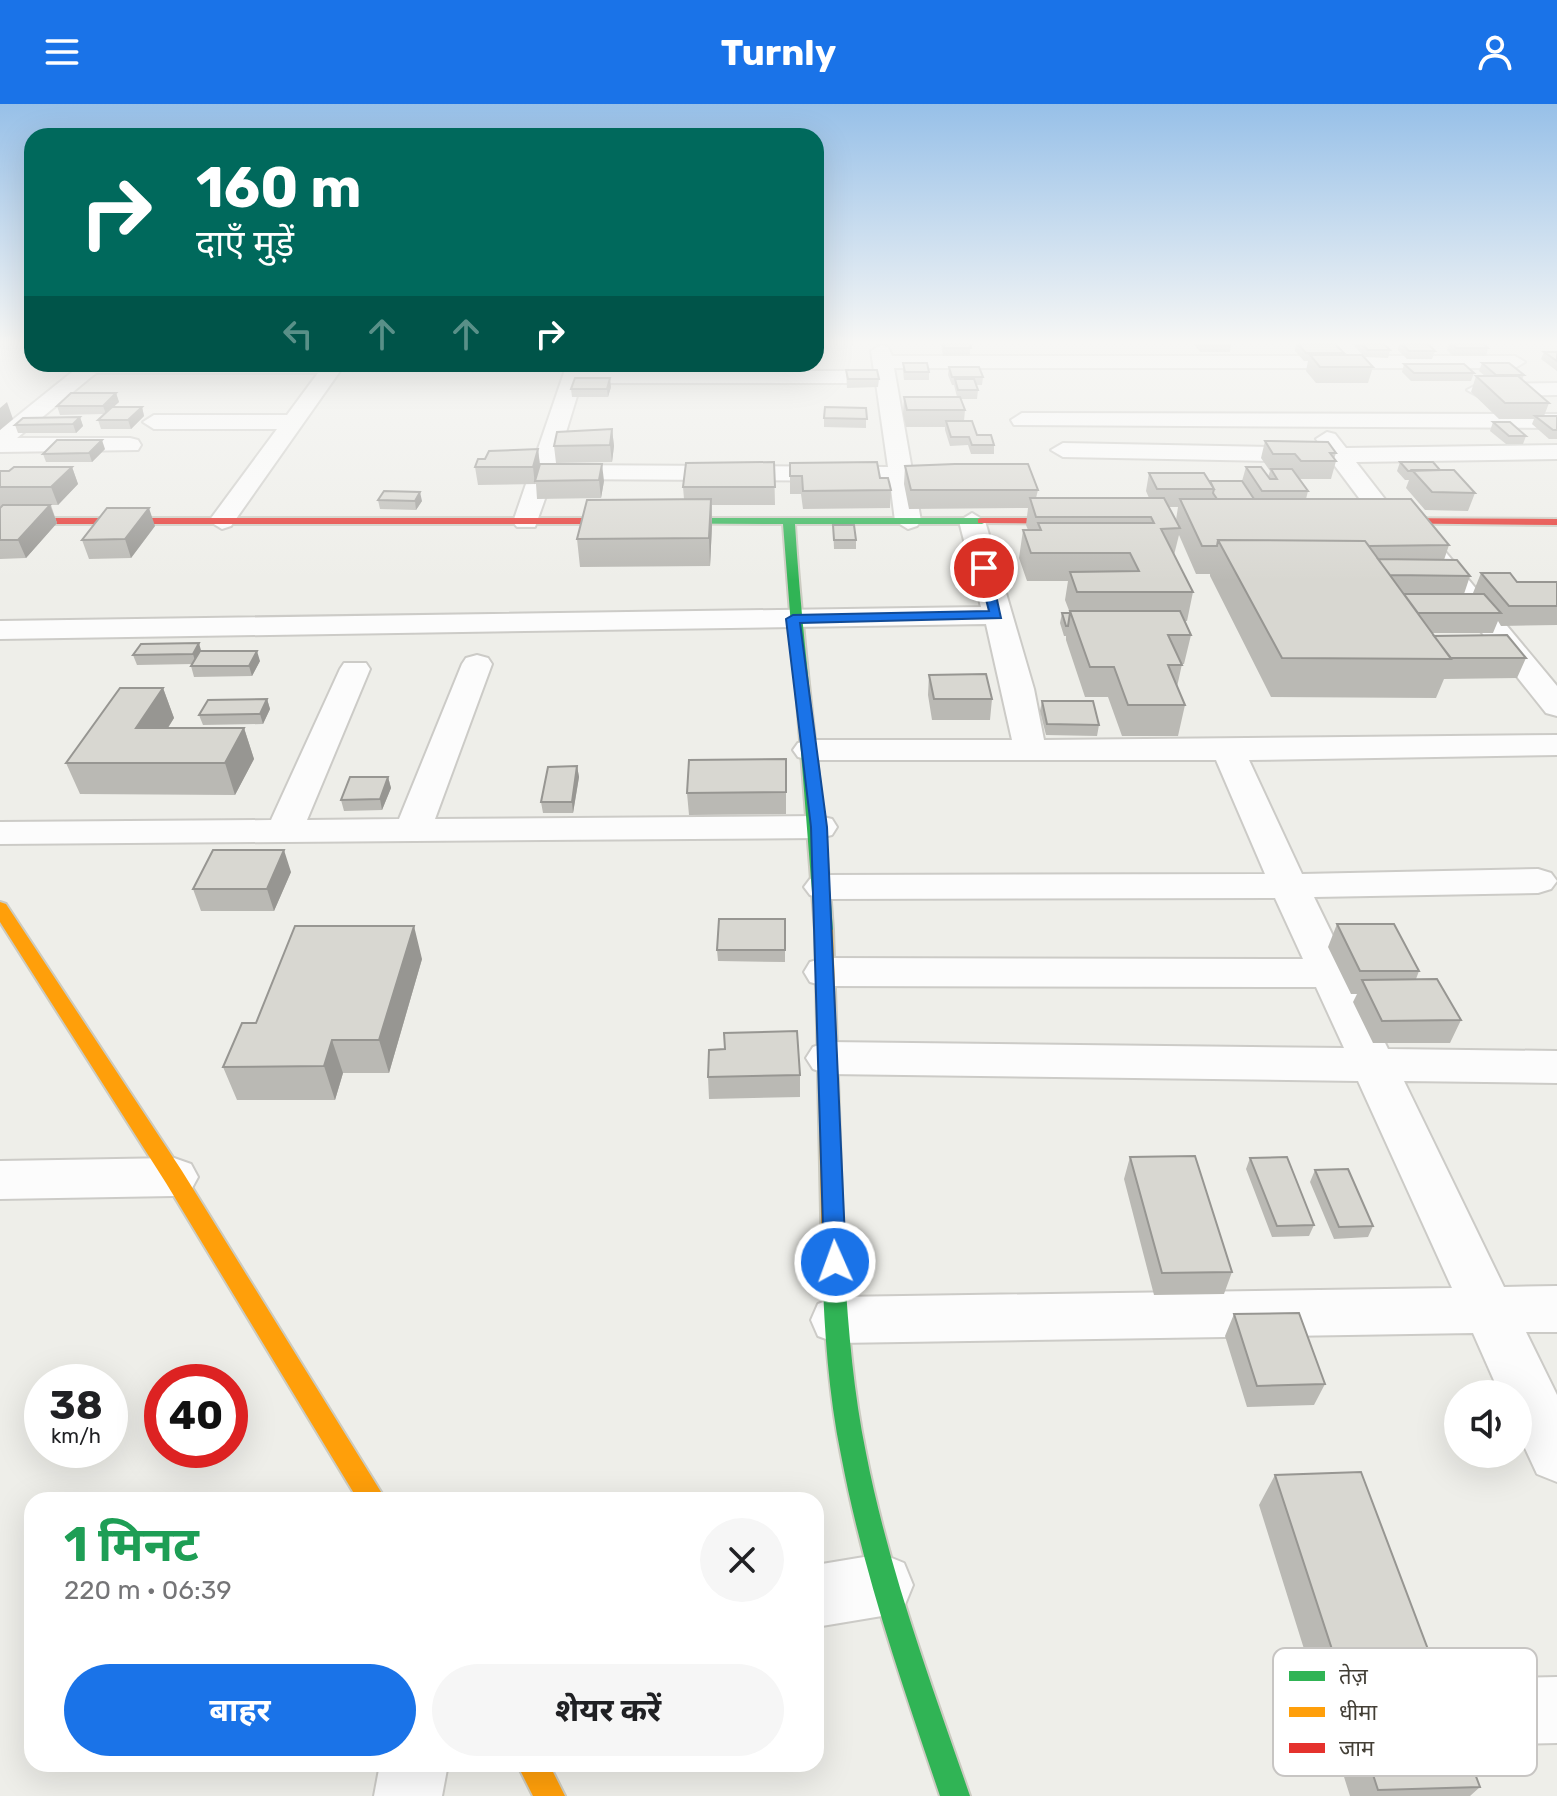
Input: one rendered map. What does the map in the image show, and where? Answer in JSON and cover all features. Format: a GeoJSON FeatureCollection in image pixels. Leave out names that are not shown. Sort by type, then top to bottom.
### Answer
{"type":"FeatureCollection","features":[{"type":"Feature","properties":{"kind":"street"},"geometry":{"type":"LineString","coordinates":[[0,443],[25,423]]}},
{"type":"Feature","properties":{"kind":"street"},"geometry":{"type":"LineString","coordinates":[[222,521],[292,423]]}},
{"type":"Feature","properties":{"kind":"street"},"geometry":{"type":"LineString","coordinates":[[526,522],[558,423]]}},
{"type":"Feature","properties":{"kind":"street"},"geometry":{"type":"LineString","coordinates":[[893,423],[908,521]]}},
{"type":"Feature","properties":{"kind":"street"},"geometry":{"type":"LineString","coordinates":[[1314,423],[1557,706]]}},
{"type":"Feature","properties":{"kind":"street"},"geometry":{"type":"LineString","coordinates":[[0,443],[130,445]]}},
{"type":"Feature","properties":{"kind":"street"},"geometry":{"type":"LineString","coordinates":[[1063,450],[1340,455],[1557,452]]}},
{"type":"Feature","properties":{"kind":"street"},"geometry":{"type":"LineString","coordinates":[[542,472],[901,474]]}},
{"type":"Feature","properties":{"kind":"street"},"geometry":{"type":"LineString","coordinates":[[0,521],[1111,521]]}},
{"type":"Feature","properties":{"kind":"street"},"geometry":{"type":"LineString","coordinates":[[789,521],[793,619],[819,827],[823,887],[837,1320],[846,1405],[882,1585],[955,1796]]}},
{"type":"Feature","properties":{"kind":"street"},"geometry":{"type":"LineString","coordinates":[[972,521],[1030,750]]}},
{"type":"Feature","properties":{"kind":"street"},"geometry":{"type":"LineString","coordinates":[[1358,521],[1557,522]]}},
{"type":"Feature","properties":{"kind":"street"},"geometry":{"type":"LineString","coordinates":[[0,630],[997,615]]}},
{"type":"Feature","properties":{"kind":"street"},"geometry":{"type":"LineString","coordinates":[[413,829],[477,664]]}},
{"type":"Feature","properties":{"kind":"street"},"geometry":{"type":"LineString","coordinates":[[285,830],[355,669]]}},
{"type":"Feature","properties":{"kind":"street"},"geometry":{"type":"LineString","coordinates":[[810,750],[1229,750],[1557,745]]}},
{"type":"Feature","properties":{"kind":"street"},"geometry":{"type":"LineString","coordinates":[[1229,750],[1289,886],[1557,1455]]}},
{"type":"Feature","properties":{"kind":"street"},"geometry":{"type":"LineString","coordinates":[[0,833],[819,827]]}},
{"type":"Feature","properties":{"kind":"street"},"geometry":{"type":"LineString","coordinates":[[823,887],[1289,886],[1538,881]]}},
{"type":"Feature","properties":{"kind":"street"},"geometry":{"type":"LineString","coordinates":[[0,908],[174,1177],[368,1492]]}},
{"type":"Feature","properties":{"kind":"street"},"geometry":{"type":"LineString","coordinates":[[824,972],[1330,973]]}},
{"type":"Feature","properties":{"kind":"street"},"geometry":{"type":"LineString","coordinates":[[828,1058],[1557,1067]]}},
{"type":"Feature","properties":{"kind":"street"},"geometry":{"type":"LineString","coordinates":[[0,1180],[174,1177]]}},
{"type":"Feature","properties":{"kind":"street"},"geometry":{"type":"LineString","coordinates":[[837,1320],[1488,1307],[1557,1309]]}},
{"type":"Feature","properties":{"kind":"street"},"geometry":{"type":"LineString","coordinates":[[824,1595],[882,1585]]}},
{"type":"Feature","properties":{"kind":"street"},"geometry":{"type":"LineString","coordinates":[[408,1796],[412,1772]]}},
{"type":"Feature","properties":{"kind":"street"},"geometry":{"type":"LineString","coordinates":[[536,1772],[550,1796]]}},
{"type":"Feature","properties":{"kind":"building"},"geometry":{"type":"Polygon","coordinates":[[[17,423],[74,423],[73,424],[15,425],[17,423]]]}},
{"type":"Feature","properties":{"kind":"building"},"geometry":{"type":"Polygon","coordinates":[[[947,423],[973,423],[977,435],[991,435],[994,445],[972,445],[969,437],[951,437],[947,423]]]}},
{"type":"Feature","properties":{"kind":"building"},"geometry":{"type":"Polygon","coordinates":[[[1494,423],[1511,423],[1526,436],[1509,436],[1494,423]]]}},
{"type":"Feature","properties":{"kind":"building"},"geometry":{"type":"Polygon","coordinates":[[[1544,423],[1557,423],[1557,430],[1544,423]]]}},
{"type":"Feature","properties":{"kind":"building"},"geometry":{"type":"Polygon","coordinates":[[[612,429],[610,445],[554,446],[557,432],[612,429]]]}},
{"type":"Feature","properties":{"kind":"building"},"geometry":{"type":"Polygon","coordinates":[[[57,440],[102,440],[89,453],[43,454],[57,440]]]}},
{"type":"Feature","properties":{"kind":"building"},"geometry":{"type":"Polygon","coordinates":[[[1265,441],[1328,442],[1336,453],[1330,453],[1336,461],[1301,461],[1295,454],[1273,454],[1265,441]]]}},
{"type":"Feature","properties":{"kind":"building"},"geometry":{"type":"Polygon","coordinates":[[[538,449],[533,467],[475,467],[478,459],[485,459],[489,451],[538,449]]]}},
{"type":"Feature","properties":{"kind":"building"},"geometry":{"type":"Polygon","coordinates":[[[774,462],[775,487],[683,487],[686,463],[774,462]]]}},
{"type":"Feature","properties":{"kind":"building"},"geometry":{"type":"Polygon","coordinates":[[[877,462],[880,478],[888,478],[891,490],[803,491],[802,476],[790,476],[790,463],[877,462]]]}},
{"type":"Feature","properties":{"kind":"building"},"geometry":{"type":"Polygon","coordinates":[[[1400,462],[1433,462],[1440,470],[1408,471],[1400,462]]]}},
{"type":"Feature","properties":{"kind":"building"},"geometry":{"type":"Polygon","coordinates":[[[540,464],[602,464],[599,480],[535,481],[540,464]]]}},
{"type":"Feature","properties":{"kind":"building"},"geometry":{"type":"Polygon","coordinates":[[[1028,464],[1038,490],[911,490],[905,466],[1028,464]]]}},
{"type":"Feature","properties":{"kind":"building"},"geometry":{"type":"Polygon","coordinates":[[[14,467],[72,467],[51,487],[0,487],[0,471],[9,471],[14,467]]]}},
{"type":"Feature","properties":{"kind":"building"},"geometry":{"type":"Polygon","coordinates":[[[1246,467],[1261,467],[1270,479],[1277,479],[1271,469],[1292,469],[1308,491],[1262,491],[1246,467]]]}},
{"type":"Feature","properties":{"kind":"building"},"geometry":{"type":"Polygon","coordinates":[[[1412,470],[1454,470],[1475,493],[1432,492],[1412,470]]]}},
{"type":"Feature","properties":{"kind":"building"},"geometry":{"type":"Polygon","coordinates":[[[1149,473],[1204,473],[1214,489],[1157,489],[1149,473]]]}},
{"type":"Feature","properties":{"kind":"building"},"geometry":{"type":"Polygon","coordinates":[[[1210,481],[1242,481],[1254,499],[1217,499],[1210,481]]]}},
{"type":"Feature","properties":{"kind":"building"},"geometry":{"type":"Polygon","coordinates":[[[384,491],[420,492],[415,501],[378,500],[384,491]]]}},
{"type":"Feature","properties":{"kind":"building"},"geometry":{"type":"Polygon","coordinates":[[[1030,498],[1164,498],[1180,528],[1161,529],[1193,592],[1077,592],[1070,572],[1139,571],[1130,553],[1031,553],[1023,530],[1041,530],[1038,523],[1154,523],[1151,517],[1036,517],[1030,498]]]}},
{"type":"Feature","properties":{"kind":"building"},"geometry":{"type":"Polygon","coordinates":[[[711,499],[709,538],[577,539],[587,500],[711,499]]]}},
{"type":"Feature","properties":{"kind":"building"},"geometry":{"type":"Polygon","coordinates":[[[1180,499],[1411,499],[1449,545],[1369,546],[1365,541],[1218,540],[1217,546],[1202,546],[1180,499]]]}},
{"type":"Feature","properties":{"kind":"building"},"geometry":{"type":"Polygon","coordinates":[[[3,505],[50,505],[18,540],[0,540],[0,508],[3,505]]]}},
{"type":"Feature","properties":{"kind":"building"},"geometry":{"type":"Polygon","coordinates":[[[107,508],[149,508],[125,539],[82,540],[107,508]]]}},
{"type":"Feature","properties":{"kind":"building"},"geometry":{"type":"Polygon","coordinates":[[[833,525],[854,525],[856,540],[834,540],[833,525]]]}},
{"type":"Feature","properties":{"kind":"building"},"geometry":{"type":"Polygon","coordinates":[[[1218,540],[1365,541],[1451,659],[1282,658],[1218,540]]]}},
{"type":"Feature","properties":{"kind":"building"},"geometry":{"type":"Polygon","coordinates":[[[1378,559],[1457,560],[1470,576],[1390,575],[1378,559]]]}},
{"type":"Feature","properties":{"kind":"building"},"geometry":{"type":"Polygon","coordinates":[[[1481,573],[1510,573],[1517,582],[1557,582],[1557,606],[1509,606],[1481,573]]]}},
{"type":"Feature","properties":{"kind":"building"},"geometry":{"type":"Polygon","coordinates":[[[1404,594],[1484,594],[1501,613],[1418,613],[1404,594]]]}},
{"type":"Feature","properties":{"kind":"building"},"geometry":{"type":"Polygon","coordinates":[[[1070,611],[1180,611],[1191,635],[1168,635],[1182,665],[1168,665],[1185,705],[1128,705],[1114,667],[1090,667],[1070,611]]]}},
{"type":"Feature","properties":{"kind":"building"},"geometry":{"type":"Polygon","coordinates":[[[1062,613],[1070,613],[1068,626],[1066,626],[1062,613]]]}},
{"type":"Feature","properties":{"kind":"building"},"geometry":{"type":"Polygon","coordinates":[[[1507,635],[1526,658],[1451,658],[1434,636],[1507,635]]]}},
{"type":"Feature","properties":{"kind":"building"},"geometry":{"type":"Polygon","coordinates":[[[199,643],[193,654],[133,655],[141,644],[199,643]]]}},
{"type":"Feature","properties":{"kind":"building"},"geometry":{"type":"Polygon","coordinates":[[[200,651],[257,651],[249,666],[191,666],[200,651]]]}},
{"type":"Feature","properties":{"kind":"building"},"geometry":{"type":"Polygon","coordinates":[[[986,674],[992,699],[934,699],[929,675],[986,674]]]}},
{"type":"Feature","properties":{"kind":"building"},"geometry":{"type":"Polygon","coordinates":[[[120,688],[163,688],[136,728],[244,728],[225,763],[66,763],[120,688]]]}},
{"type":"Feature","properties":{"kind":"building"},"geometry":{"type":"Polygon","coordinates":[[[267,699],[260,714],[199,715],[208,700],[267,699]]]}},
{"type":"Feature","properties":{"kind":"building"},"geometry":{"type":"Polygon","coordinates":[[[1042,701],[1093,701],[1099,725],[1047,724],[1042,701]]]}},
{"type":"Feature","properties":{"kind":"building"},"geometry":{"type":"Polygon","coordinates":[[[786,759],[786,792],[687,793],[689,760],[786,759]]]}},
{"type":"Feature","properties":{"kind":"building"},"geometry":{"type":"Polygon","coordinates":[[[577,766],[572,802],[541,802],[548,767],[577,766]]]}},
{"type":"Feature","properties":{"kind":"building"},"geometry":{"type":"Polygon","coordinates":[[[350,777],[388,777],[380,799],[341,800],[350,777]]]}},
{"type":"Feature","properties":{"kind":"building"},"geometry":{"type":"Polygon","coordinates":[[[213,850],[284,850],[267,889],[193,889],[213,850]]]}},
{"type":"Feature","properties":{"kind":"building"},"geometry":{"type":"Polygon","coordinates":[[[719,919],[785,919],[785,950],[717,950],[719,919]]]}},
{"type":"Feature","properties":{"kind":"building"},"geometry":{"type":"Polygon","coordinates":[[[1337,924],[1394,924],[1419,971],[1360,971],[1337,924]]]}},
{"type":"Feature","properties":{"kind":"building"},"geometry":{"type":"Polygon","coordinates":[[[295,926],[414,926],[379,1040],[332,1040],[324,1066],[223,1067],[242,1023],[256,1023],[295,926]]]}},
{"type":"Feature","properties":{"kind":"building"},"geometry":{"type":"Polygon","coordinates":[[[1437,979],[1461,1020],[1382,1021],[1362,980],[1437,979]]]}},
{"type":"Feature","properties":{"kind":"building"},"geometry":{"type":"Polygon","coordinates":[[[797,1031],[800,1075],[708,1077],[709,1050],[725,1049],[724,1033],[797,1031]]]}},
{"type":"Feature","properties":{"kind":"building"},"geometry":{"type":"Polygon","coordinates":[[[1195,1156],[1232,1272],[1162,1273],[1130,1157],[1195,1156]]]}},
{"type":"Feature","properties":{"kind":"building"},"geometry":{"type":"Polygon","coordinates":[[[1287,1157],[1314,1225],[1277,1226],[1250,1158],[1287,1157]]]}},
{"type":"Feature","properties":{"kind":"building"},"geometry":{"type":"Polygon","coordinates":[[[1348,1169],[1373,1226],[1339,1227],[1315,1170],[1348,1169]]]}},
{"type":"Feature","properties":{"kind":"building"},"geometry":{"type":"Polygon","coordinates":[[[1299,1313],[1325,1384],[1257,1386],[1234,1314],[1299,1313]]]}},
{"type":"Feature","properties":{"kind":"building"},"geometry":{"type":"Polygon","coordinates":[[[1361,1472],[1427,1648],[1332,1648],[1275,1475],[1361,1472]]]}},
{"type":"Feature","properties":{"kind":"building"},"geometry":{"type":"Polygon","coordinates":[[[1373,1776],[1476,1776],[1480,1787],[1378,1790],[1373,1776]]]}},
{"type":"Feature","properties":{"kind":"traffic: fast"},"geometry":{"type":"LineString","coordinates":[[614,521],[982,521]]}},
{"type":"Feature","properties":{"kind":"traffic: fast"},"geometry":{"type":"LineString","coordinates":[[789,521],[824,930]]}},
{"type":"Feature","properties":{"kind":"traffic: fast"},"geometry":{"type":"LineString","coordinates":[[833,1260],[842,1381],[862,1497],[898,1626],[955,1796]]}},
{"type":"Feature","properties":{"kind":"traffic: slow"},"geometry":{"type":"LineString","coordinates":[[0,908],[174,1177],[368,1492]]}},
{"type":"Feature","properties":{"kind":"traffic: slow"},"geometry":{"type":"LineString","coordinates":[[824,930],[833,1260]]}},
{"type":"Feature","properties":{"kind":"traffic: slow"},"geometry":{"type":"LineString","coordinates":[[536,1772],[550,1796]]}},
{"type":"Feature","properties":{"kind":"traffic: jam"},"geometry":{"type":"LineString","coordinates":[[0,521],[614,521]]}},
{"type":"Feature","properties":{"kind":"traffic: jam"},"geometry":{"type":"LineString","coordinates":[[982,521],[1087,521]]}},
{"type":"Feature","properties":{"kind":"traffic: jam"},"geometry":{"type":"LineString","coordinates":[[1371,521],[1557,522]]}},
{"type":"Feature","properties":{"kind":"route"},"geometry":{"type":"LineString","coordinates":[[835,1262],[823,887],[819,827],[793,619],[997,615],[984,568]]}}]}
